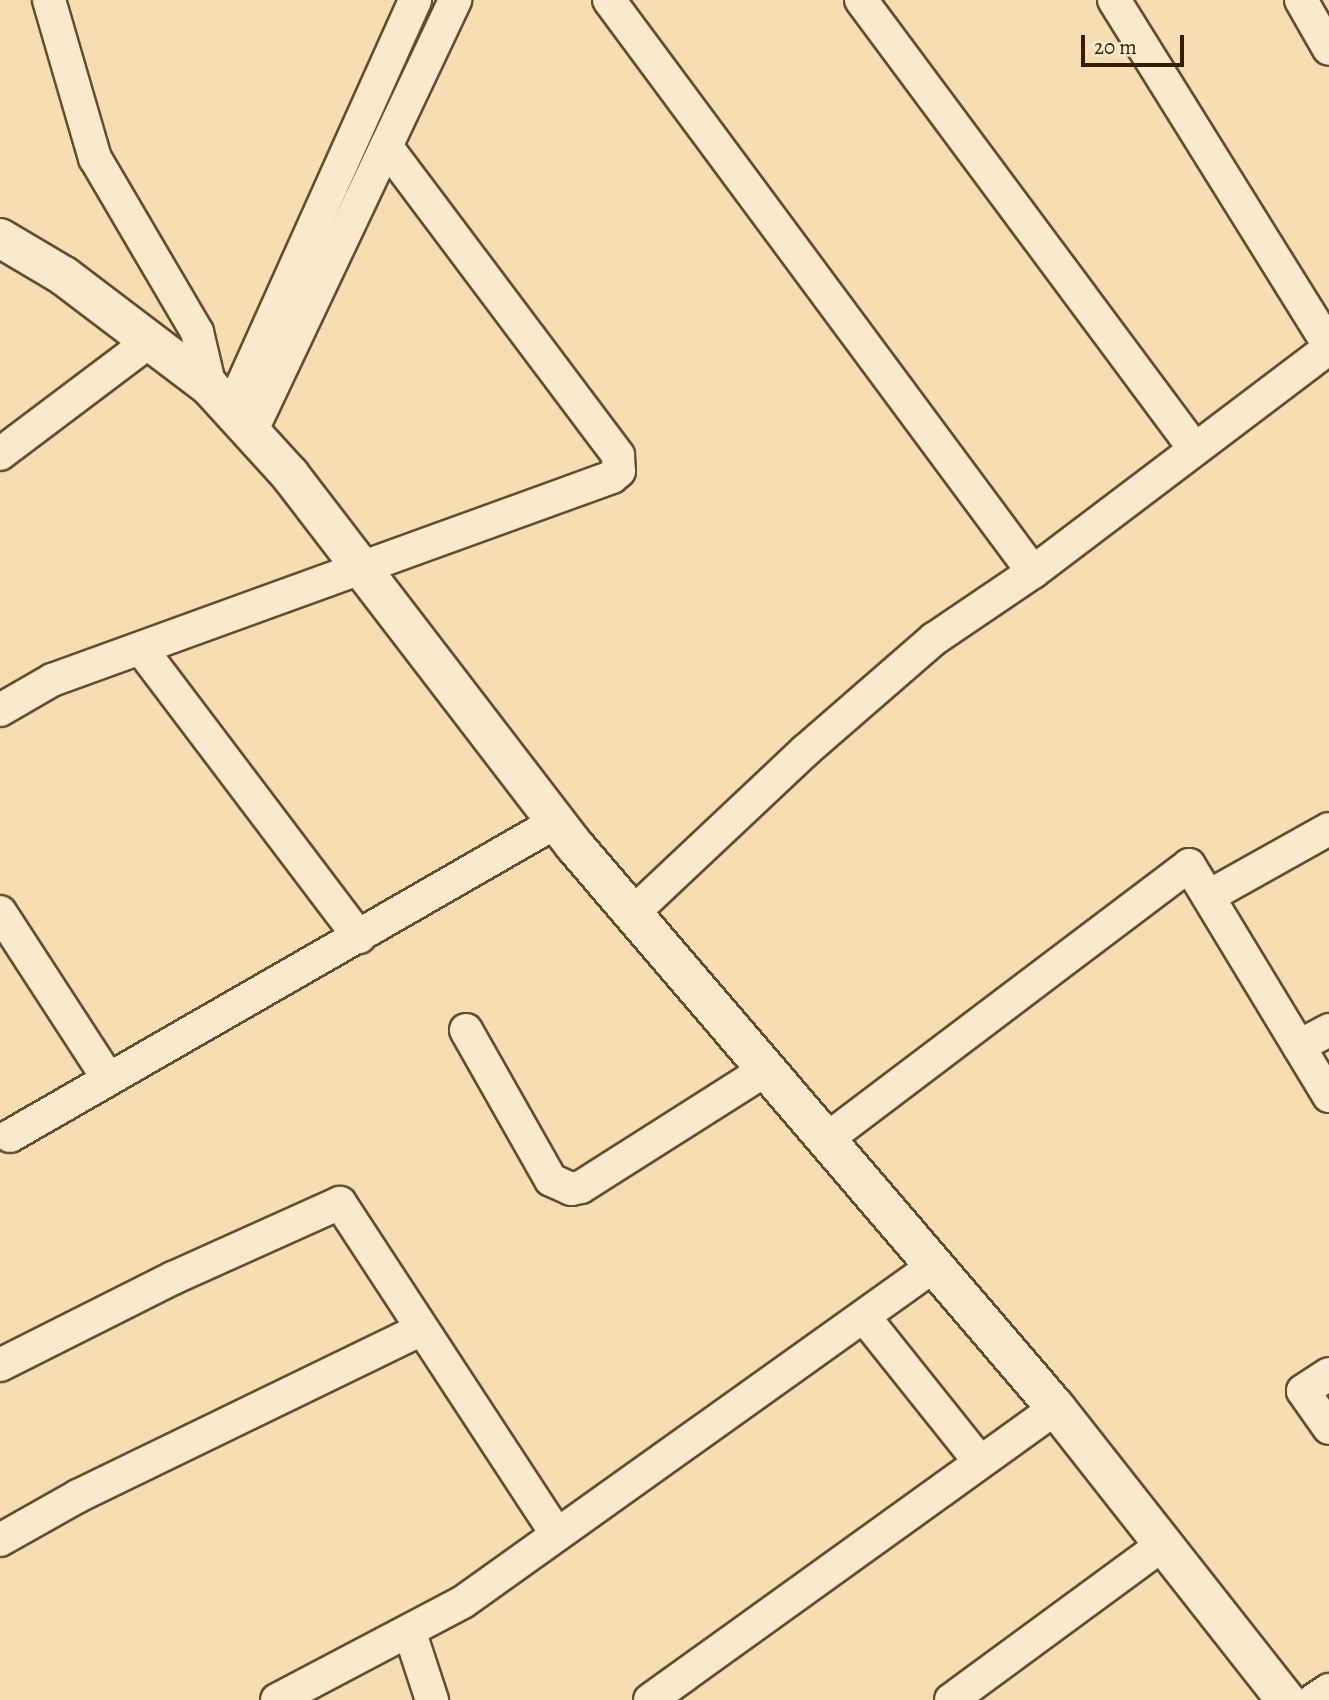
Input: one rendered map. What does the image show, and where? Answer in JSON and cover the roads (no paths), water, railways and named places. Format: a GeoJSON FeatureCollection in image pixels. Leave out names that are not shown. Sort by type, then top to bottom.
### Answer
{"type":"FeatureCollection","features":[{"type":"Feature","properties":{"kind":"street"},"geometry":{"type":"LineString","coordinates":[[49,0],[94,158],[197,332],[231,410]]}},
{"type":"Feature","properties":{"kind":"street"},"geometry":{"type":"LineString","coordinates":[[231,410],[415,0]]}},
{"type":"Feature","properties":{"kind":"street"},"geometry":{"type":"LineString","coordinates":[[231,410],[386,146],[455,0]]}},
{"type":"Feature","properties":{"kind":"street"},"geometry":{"type":"LineString","coordinates":[[609,0],[1033,572]]}},
{"type":"Feature","properties":{"kind":"street"},"geometry":{"type":"LineString","coordinates":[[861,0],[1194,448]]}},
{"type":"Feature","properties":{"kind":"street"},"geometry":{"type":"LineString","coordinates":[[632,914],[877,687],[934,639],[1033,572],[1329,346],[1114,0]]}},
{"type":"Feature","properties":{"kind":"street"},"geometry":{"type":"LineString","coordinates":[[1301,0],[1329,49]]}},
{"type":"Feature","properties":{"kind":"street"},"geometry":{"type":"LineString","coordinates":[[0,710],[52,680],[142,650],[360,567],[612,477],[620,464],[386,146]]}},
{"type":"Feature","properties":{"kind":"street"},"geometry":{"type":"LineString","coordinates":[[0,238],[64,275],[150,341],[231,410],[360,567],[556,822],[1056,1408],[1286,1700]]}},
{"type":"Feature","properties":{"kind":"street"},"geometry":{"type":"LineString","coordinates":[[4,445],[150,341]]}},
{"type":"Feature","properties":{"kind":"street"},"geometry":{"type":"LineString","coordinates":[[142,650],[359,937]]}},
{"type":"Feature","properties":{"kind":"street"},"geometry":{"type":"LineString","coordinates":[[10,1136],[556,822]]}},
{"type":"Feature","properties":{"kind":"street"},"geometry":{"type":"LineString","coordinates":[[1211,895],[1329,829]]}},
{"type":"Feature","properties":{"kind":"street"},"geometry":{"type":"LineString","coordinates":[[827,1139],[1189,865],[1211,895],[1329,1096]]}},
{"type":"Feature","properties":{"kind":"street"},"geometry":{"type":"LineString","coordinates":[[0,912],[108,1078]]}},
{"type":"Feature","properties":{"kind":"street"},"geometry":{"type":"LineString","coordinates":[[466,1030],[551,1180],[570,1189],[581,1187],[767,1069]]}},
{"type":"Feature","properties":{"kind":"street"},"geometry":{"type":"LineString","coordinates":[[1299,1046],[1329,1030]]}},
{"type":"Feature","properties":{"kind":"street"},"geometry":{"type":"LineString","coordinates":[[0,1365],[173,1278],[340,1203],[420,1329],[557,1534]]}},
{"type":"Feature","properties":{"kind":"street"},"geometry":{"type":"LineString","coordinates":[[277,1700],[410,1633],[463,1602],[865,1318],[935,1265]]}},
{"type":"Feature","properties":{"kind":"street"},"geometry":{"type":"LineString","coordinates":[[865,1318],[980,1462]]}},
{"type":"Feature","properties":{"kind":"street"},"geometry":{"type":"LineString","coordinates":[[0,1539],[78,1496],[420,1329]]}},
{"type":"Feature","properties":{"kind":"street"},"geometry":{"type":"LineString","coordinates":[[1329,1374],[1303,1391],[1329,1428]]}},
{"type":"Feature","properties":{"kind":"street"},"geometry":{"type":"LineString","coordinates":[[650,1700],[1056,1408]]}},
{"type":"Feature","properties":{"kind":"street"},"geometry":{"type":"LineString","coordinates":[[951,1700],[1163,1544]]}},
{"type":"Feature","properties":{"kind":"street"},"geometry":{"type":"LineString","coordinates":[[410,1633],[432,1700]]}},
{"type":"Feature","properties":{"kind":"street"},"geometry":{"type":"LineString","coordinates":[[1314,1700],[1329,1690]]}}]}
